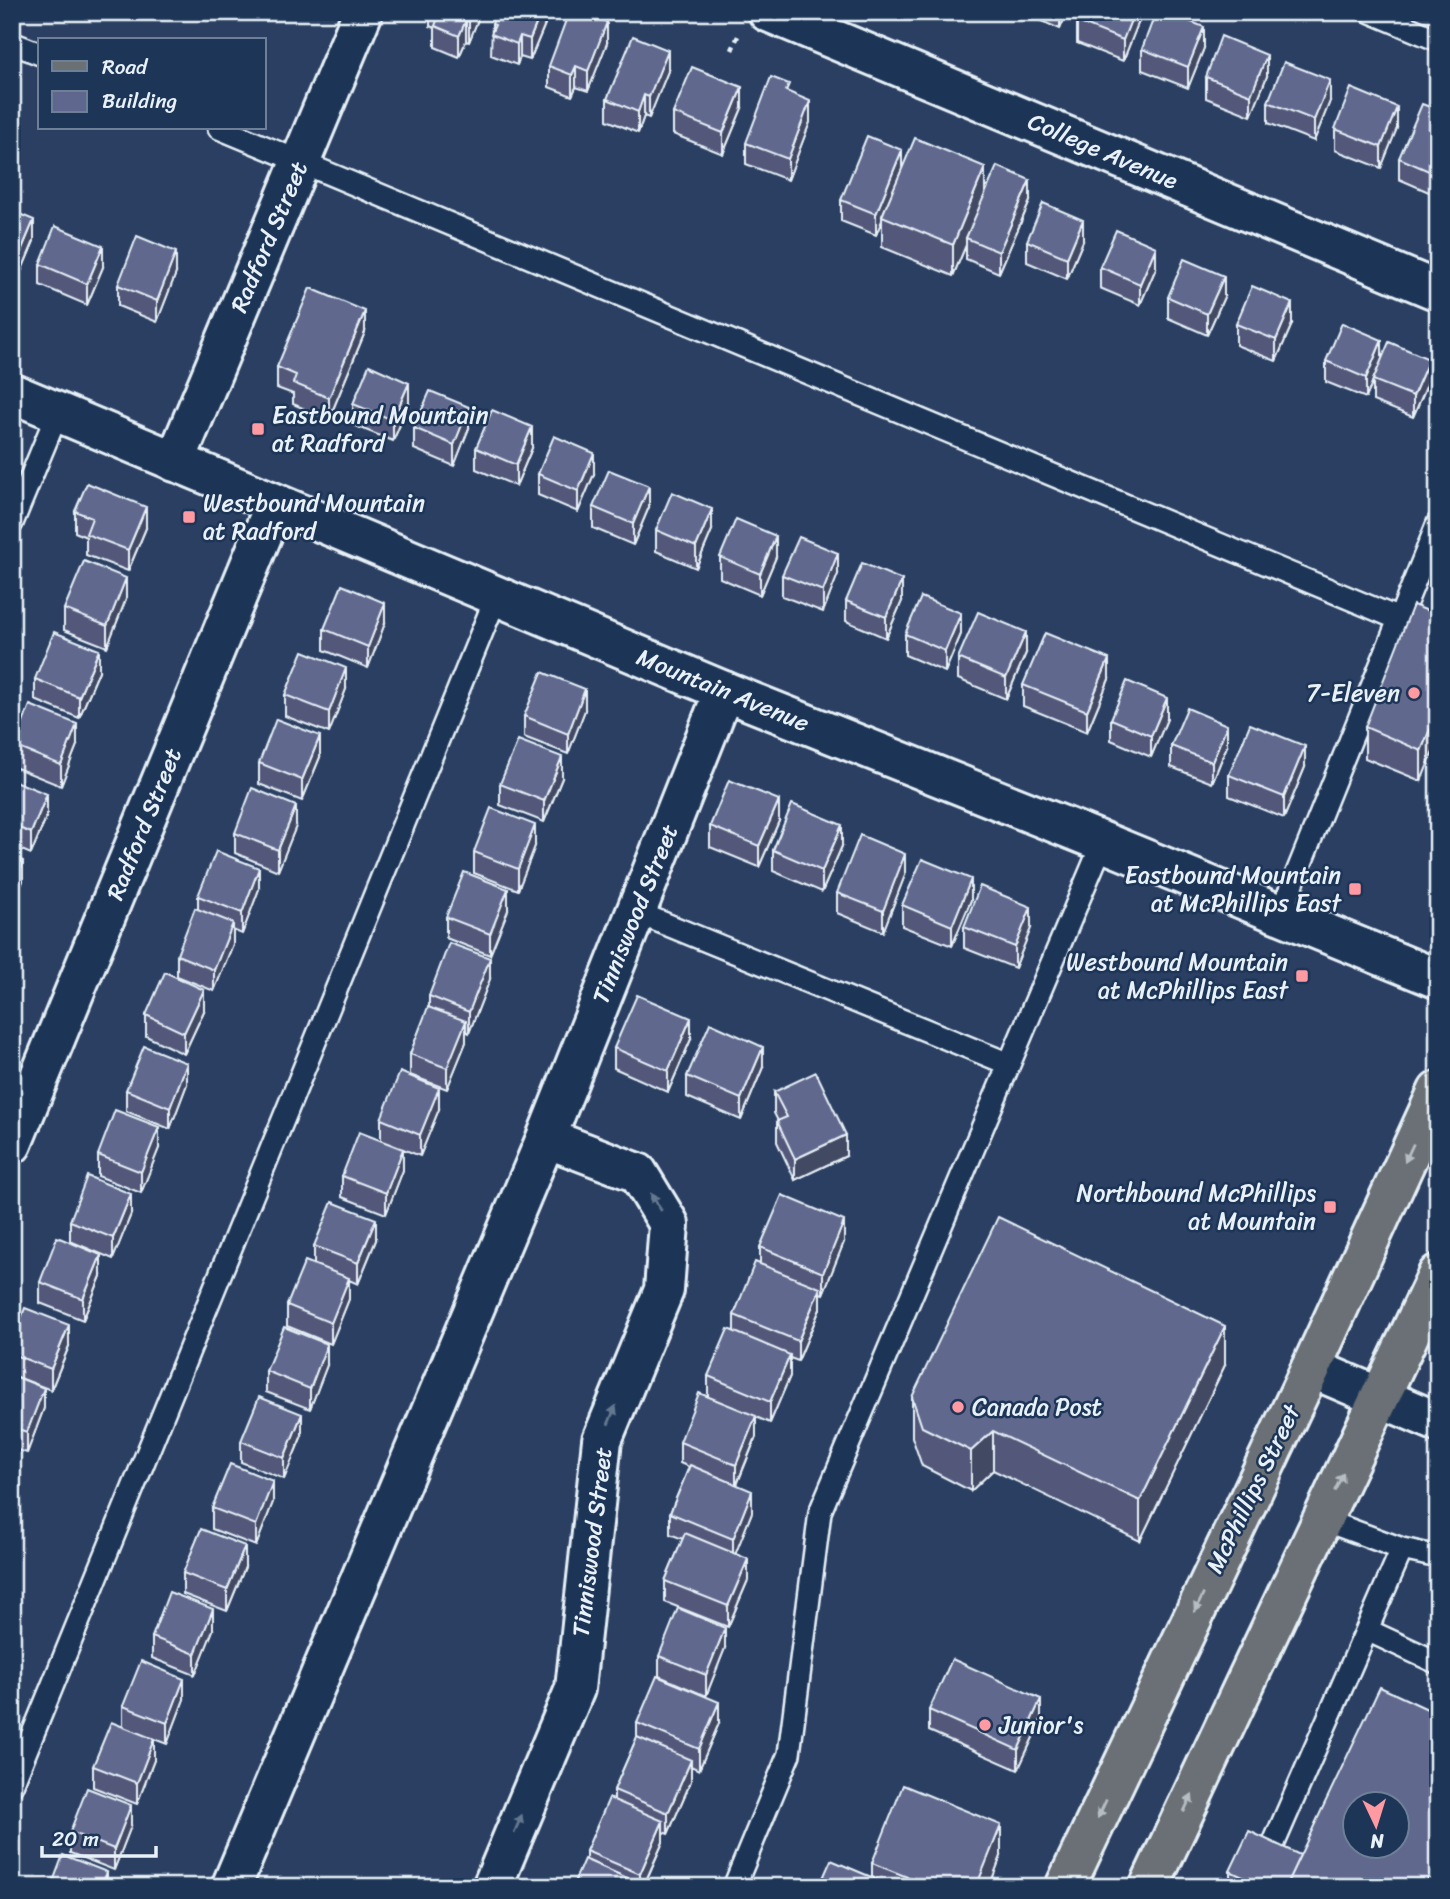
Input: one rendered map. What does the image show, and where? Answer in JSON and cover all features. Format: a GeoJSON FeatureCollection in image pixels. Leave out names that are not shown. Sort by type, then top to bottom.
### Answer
{"type":"FeatureCollection","features":[{"type":"Feature","properties":{"kind":"main road","name":"McPhillips Street"},"geometry":{"type":"LineString","coordinates":[[1065,1887],[1311,1368],[1438,1091]]}},
{"type":"Feature","properties":{"kind":"main road"},"geometry":{"type":"LineString","coordinates":[[1149,1887],[1438,1274]]}},
{"type":"Feature","properties":{"kind":"street","name":"Radford Street"},"geometry":{"type":"LineString","coordinates":[[175,462],[363,12]]}},
{"type":"Feature","properties":{"kind":"street","name":"College Avenue"},"geometry":{"type":"LineString","coordinates":[[768,12],[1438,291]]}},
{"type":"Feature","properties":{"kind":"street","name":"Mountain Avenue"},"geometry":{"type":"LineString","coordinates":[[12,393],[724,691],[1438,979]]}},
{"type":"Feature","properties":{"kind":"street","name":"Radford Street"},"geometry":{"type":"LineString","coordinates":[[12,1144],[275,504]]}},
{"type":"Feature","properties":{"kind":"street","name":"Tinniswood Street"},"geometry":{"type":"LineString","coordinates":[[231,1887],[545,1138],[724,691]]}},
{"type":"Feature","properties":{"kind":"street","name":"Tinniswood Street"},"geometry":{"type":"LineString","coordinates":[[492,1887],[575,1689],[602,1440],[664,1290],[669,1224],[638,1173],[545,1138]]}},
{"type":"Feature","properties":{"kind":"street"},"geometry":{"type":"LineString","coordinates":[[1311,1368],[1438,1422]]}},
{"type":"Feature","properties":{"kind":"lane"},"geometry":{"type":"LineString","coordinates":[[1371,12],[1438,40]]}},
{"type":"Feature","properties":{"kind":"lane"},"geometry":{"type":"LineString","coordinates":[[12,43],[38,53]]}},
{"type":"Feature","properties":{"kind":"lane"},"geometry":{"type":"LineString","coordinates":[[224,130],[1399,619]]}},
{"type":"Feature","properties":{"kind":"lane"},"geometry":{"type":"LineString","coordinates":[[12,523],[58,412]]}},
{"type":"Feature","properties":{"kind":"lane"},"geometry":{"type":"LineString","coordinates":[[1280,915],[1438,523]]}},
{"type":"Feature","properties":{"kind":"lane"},"geometry":{"type":"LineString","coordinates":[[12,1785],[497,596]]}},
{"type":"Feature","properties":{"kind":"lane"},"geometry":{"type":"LineString","coordinates":[[734,1887],[789,1754],[820,1513],[1102,842]]}},
{"type":"Feature","properties":{"kind":"lane"},"geometry":{"type":"LineString","coordinates":[[636,912],[1009,1063]]}},
{"type":"Feature","properties":{"kind":"lane"},"geometry":{"type":"LineString","coordinates":[[1321,1519],[1402,1549],[1438,1557]]}},
{"type":"Feature","properties":{"kind":"lane"},"geometry":{"type":"LineString","coordinates":[[1270,1853],[1402,1549]]}},
{"type":"Feature","properties":{"kind":"lane"},"geometry":{"type":"LineString","coordinates":[[1367,1630],[1438,1663]]}},
{"type":"Feature","properties":{"kind":"building"},"geometry":{"type":"Polygon","coordinates":[[[440,12],[473,12],[459,36],[435,26],[440,12]]]}},
{"type":"Feature","properties":{"kind":"building"},"geometry":{"type":"Polygon","coordinates":[[[496,12],[541,12],[530,39],[520,36],[517,44],[491,34],[496,12]]]}},
{"type":"Feature","properties":{"kind":"building"},"geometry":{"type":"Polygon","coordinates":[[[569,12],[580,12],[607,22],[588,71],[576,66],[572,75],[549,66],[569,12]]]}},
{"type":"Feature","properties":{"kind":"building"},"geometry":{"type":"Polygon","coordinates":[[[1081,12],[1134,12],[1123,40],[1077,22],[1081,12]]]}},
{"type":"Feature","properties":{"kind":"building"},"geometry":{"type":"Polygon","coordinates":[[[1156,12],[1167,12],[1204,27],[1188,67],[1142,49],[1156,12]]]}},
{"type":"Feature","properties":{"kind":"building"},"geometry":{"type":"Polygon","coordinates":[[[633,36],[668,50],[649,97],[644,95],[638,112],[607,99],[633,36]]]}},
{"type":"Feature","properties":{"kind":"building"},"geometry":{"type":"Polygon","coordinates":[[[1221,36],[1267,55],[1251,95],[1206,77],[1221,36]]]}},
{"type":"Feature","properties":{"kind":"building"},"geometry":{"type":"Polygon","coordinates":[[[1284,62],[1330,80],[1314,120],[1268,102],[1284,62]]]}},
{"type":"Feature","properties":{"kind":"building"},"geometry":{"type":"Polygon","coordinates":[[[692,67],[742,87],[723,133],[673,113],[692,67]]]}},
{"type":"Feature","properties":{"kind":"building"},"geometry":{"type":"Polygon","coordinates":[[[771,77],[789,84],[786,91],[810,101],[788,159],[746,143],[771,77]]]}},
{"type":"Feature","properties":{"kind":"building"},"geometry":{"type":"Polygon","coordinates":[[[1351,88],[1397,107],[1381,147],[1335,129],[1351,88]]]}},
{"type":"Feature","properties":{"kind":"building"},"geometry":{"type":"Polygon","coordinates":[[[1422,104],[1438,110],[1438,175],[1399,158],[1422,104]]]}},
{"type":"Feature","properties":{"kind":"building"},"geometry":{"type":"Polygon","coordinates":[[[867,136],[902,150],[876,214],[841,200],[867,136]]]}},
{"type":"Feature","properties":{"kind":"building"},"geometry":{"type":"Polygon","coordinates":[[[915,138],[985,167],[953,245],[882,216],[915,138]]]}},
{"type":"Feature","properties":{"kind":"building"},"geometry":{"type":"Polygon","coordinates":[[[997,166],[1030,180],[999,252],[966,238],[997,166]]]}},
{"type":"Feature","properties":{"kind":"building"},"geometry":{"type":"Polygon","coordinates":[[[1043,203],[1083,220],[1067,258],[1027,241],[1043,203]]]}},
{"type":"Feature","properties":{"kind":"building"},"geometry":{"type":"Polygon","coordinates":[[[12,211],[34,220],[18,258],[12,256],[12,211]]]}},
{"type":"Feature","properties":{"kind":"building"},"geometry":{"type":"Polygon","coordinates":[[[55,226],[103,246],[87,284],[40,264],[55,226]]]}},
{"type":"Feature","properties":{"kind":"building"},"geometry":{"type":"Polygon","coordinates":[[[1116,230],[1156,247],[1140,284],[1100,267],[1116,230]]]}},
{"type":"Feature","properties":{"kind":"building"},"geometry":{"type":"Polygon","coordinates":[[[137,236],[176,252],[157,301],[118,285],[137,236]]]}},
{"type":"Feature","properties":{"kind":"building"},"geometry":{"type":"Polygon","coordinates":[[[1184,259],[1224,276],[1207,314],[1168,297],[1184,259]]]}},
{"type":"Feature","properties":{"kind":"building"},"geometry":{"type":"Polygon","coordinates":[[[1252,286],[1292,303],[1276,340],[1236,324],[1252,286]]]}},
{"type":"Feature","properties":{"kind":"building"},"geometry":{"type":"Polygon","coordinates":[[[310,288],[365,311],[329,398],[293,383],[296,375],[277,367],[310,288]]]}},
{"type":"Feature","properties":{"kind":"building"},"geometry":{"type":"Polygon","coordinates":[[[1342,323],[1382,340],[1366,378],[1326,361],[1342,323]]]}},
{"type":"Feature","properties":{"kind":"building"},"geometry":{"type":"Polygon","coordinates":[[[1389,342],[1429,359],[1413,396],[1373,380],[1389,342]]]}},
{"type":"Feature","properties":{"kind":"building"},"geometry":{"type":"Polygon","coordinates":[[[369,365],[409,383],[393,420],[353,404],[369,365]]]}},
{"type":"Feature","properties":{"kind":"building"},"geometry":{"type":"Polygon","coordinates":[[[430,391],[469,407],[454,445],[414,428],[430,391]]]}},
{"type":"Feature","properties":{"kind":"building"},"geometry":{"type":"Polygon","coordinates":[[[492,410],[532,427],[516,465],[476,448],[492,410]]]}},
{"type":"Feature","properties":{"kind":"building"},"geometry":{"type":"Polygon","coordinates":[[[554,436],[594,453],[578,491],[538,474],[554,436]]]}},
{"type":"Feature","properties":{"kind":"building"},"geometry":{"type":"Polygon","coordinates":[[[609,470],[649,486],[633,524],[593,507],[609,470]]]}},
{"type":"Feature","properties":{"kind":"building"},"geometry":{"type":"Polygon","coordinates":[[[87,483],[146,507],[128,550],[86,534],[92,518],[75,511],[87,483]]]}},
{"type":"Feature","properties":{"kind":"building"},"geometry":{"type":"Polygon","coordinates":[[[672,492],[712,509],[696,547],[656,530],[672,492]]]}},
{"type":"Feature","properties":{"kind":"building"},"geometry":{"type":"Polygon","coordinates":[[[736,519],[776,536],[760,574],[720,557],[736,519]]]}},
{"type":"Feature","properties":{"kind":"building"},"geometry":{"type":"Polygon","coordinates":[[[799,537],[838,553],[823,591],[782,575],[799,537]]]}},
{"type":"Feature","properties":{"kind":"building"},"geometry":{"type":"Polygon","coordinates":[[[84,561],[126,578],[107,626],[64,609],[84,561]]]}},
{"type":"Feature","properties":{"kind":"building"},"geometry":{"type":"Polygon","coordinates":[[[862,563],[902,580],[886,617],[846,601],[862,563]]]}},
{"type":"Feature","properties":{"kind":"building"},"geometry":{"type":"Polygon","coordinates":[[[342,585],[385,603],[368,647],[324,629],[342,585]]]}},
{"type":"Feature","properties":{"kind":"building"},"geometry":{"type":"Polygon","coordinates":[[[921,597],[961,613],[945,651],[905,634],[921,597]]]}},
{"type":"Feature","properties":{"kind":"building","name":"7-Eleven"},"geometry":{"type":"Polygon","coordinates":[[[1413,605],[1438,615],[1438,710],[1421,751],[1365,727],[1413,605]]]}},
{"type":"Feature","properties":{"kind":"building"},"geometry":{"type":"Polygon","coordinates":[[[978,612],[1026,632],[1006,678],[958,658],[978,612]]]}},
{"type":"Feature","properties":{"kind":"building"},"geometry":{"type":"Polygon","coordinates":[[[54,632],[99,650],[79,697],[35,679],[54,632]]]}},
{"type":"Feature","properties":{"kind":"building"},"geometry":{"type":"Polygon","coordinates":[[[1045,633],[1109,659],[1087,711],[1023,685],[1045,633]]]}},
{"type":"Feature","properties":{"kind":"building"},"geometry":{"type":"Polygon","coordinates":[[[303,651],[346,668],[329,712],[285,695],[303,651]]]}},
{"type":"Feature","properties":{"kind":"building"},"geometry":{"type":"Polygon","coordinates":[[[542,672],[585,689],[568,734],[524,716],[542,672]]]}},
{"type":"Feature","properties":{"kind":"building"},"geometry":{"type":"Polygon","coordinates":[[[1127,681],[1167,698],[1151,736],[1111,719],[1127,681]]]}},
{"type":"Feature","properties":{"kind":"building"},"geometry":{"type":"Polygon","coordinates":[[[30,705],[77,724],[61,765],[14,746],[30,705]]]}},
{"type":"Feature","properties":{"kind":"building"},"geometry":{"type":"Polygon","coordinates":[[[1187,708],[1227,725],[1212,762],[1171,746],[1187,708]]]}},
{"type":"Feature","properties":{"kind":"building"},"geometry":{"type":"Polygon","coordinates":[[[276,719],[320,736],[302,780],[259,763],[276,719]]]}},
{"type":"Feature","properties":{"kind":"building"},"geometry":{"type":"Polygon","coordinates":[[[1250,724],[1305,746],[1284,797],[1229,775],[1250,724]]]}},
{"type":"Feature","properties":{"kind":"building"},"geometry":{"type":"Polygon","coordinates":[[[518,740],[562,757],[544,801],[500,784],[518,740]]]}},
{"type":"Feature","properties":{"kind":"building"},"geometry":{"type":"Polygon","coordinates":[[[12,780],[47,794],[31,833],[12,825],[12,780]]]}},
{"type":"Feature","properties":{"kind":"building"},"geometry":{"type":"Polygon","coordinates":[[[729,780],[779,800],[759,846],[710,826],[729,780]]]}},
{"type":"Feature","properties":{"kind":"building"},"geometry":{"type":"Polygon","coordinates":[[[252,788],[296,806],[278,850],[235,833],[252,788]]]}},
{"type":"Feature","properties":{"kind":"building"},"geometry":{"type":"Polygon","coordinates":[[[792,804],[842,825],[822,871],[773,850],[792,804]]]}},
{"type":"Feature","properties":{"kind":"building"},"geometry":{"type":"Polygon","coordinates":[[[491,808],[535,825],[518,869],[474,852],[491,808]]]}},
{"type":"Feature","properties":{"kind":"building"},"geometry":{"type":"Polygon","coordinates":[[[860,835],[905,854],[883,911],[837,893],[860,835]]]}},
{"type":"Feature","properties":{"kind":"building"},"geometry":{"type":"Polygon","coordinates":[[[216,851],[259,868],[242,913],[198,896],[216,851]]]}},
{"type":"Feature","properties":{"kind":"building"},"geometry":{"type":"Polygon","coordinates":[[[12,856],[23,861],[12,887],[12,856]]]}},
{"type":"Feature","properties":{"kind":"building"},"geometry":{"type":"Polygon","coordinates":[[[922,859],[971,879],[952,926],[902,905],[922,859]]]}},
{"type":"Feature","properties":{"kind":"building"},"geometry":{"type":"Polygon","coordinates":[[[464,872],[508,889],[490,934],[446,917],[464,872]]]}},
{"type":"Feature","properties":{"kind":"building"},"geometry":{"type":"Polygon","coordinates":[[[980,886],[1031,907],[1015,947],[964,927],[980,886]]]}},
{"type":"Feature","properties":{"kind":"building"},"geometry":{"type":"Polygon","coordinates":[[[195,908],[233,923],[214,970],[177,955],[195,908]]]}},
{"type":"Feature","properties":{"kind":"building"},"geometry":{"type":"Polygon","coordinates":[[[449,943],[490,958],[469,1012],[429,996],[449,943]]]}},
{"type":"Feature","properties":{"kind":"building"},"geometry":{"type":"Polygon","coordinates":[[[165,972],[204,990],[184,1033],[146,1015],[165,972]]]}},
{"type":"Feature","properties":{"kind":"building"},"geometry":{"type":"Polygon","coordinates":[[[637,995],[691,1018],[668,1071],[614,1048],[637,995]]]}},
{"type":"Feature","properties":{"kind":"building"},"geometry":{"type":"Polygon","coordinates":[[[428,1007],[466,1021],[447,1068],[410,1054],[428,1007]]]}},
{"type":"Feature","properties":{"kind":"building"},"geometry":{"type":"Polygon","coordinates":[[[710,1023],[763,1047],[741,1099],[687,1076],[710,1023]]]}},
{"type":"Feature","properties":{"kind":"building"},"geometry":{"type":"Polygon","coordinates":[[[144,1046],[187,1063],[170,1108],[126,1090],[144,1046]]]}},
{"type":"Feature","properties":{"kind":"building"},"geometry":{"type":"Polygon","coordinates":[[[400,1072],[439,1088],[420,1135],[381,1119],[400,1072]]]}},
{"type":"Feature","properties":{"kind":"building"},"geometry":{"type":"Polygon","coordinates":[[[816,1072],[846,1135],[795,1159],[777,1121],[787,1117],[774,1092],[816,1072]]]}},
{"type":"Feature","properties":{"kind":"building"},"geometry":{"type":"Polygon","coordinates":[[[115,1110],[159,1127],[141,1172],[98,1155],[115,1110]]]}},
{"type":"Feature","properties":{"kind":"building"},"geometry":{"type":"Polygon","coordinates":[[[359,1132],[403,1149],[386,1193],[342,1176],[359,1132]]]}},
{"type":"Feature","properties":{"kind":"building"},"geometry":{"type":"Polygon","coordinates":[[[87,1176],[131,1194],[113,1238],[70,1221],[87,1176]]]}},
{"type":"Feature","properties":{"kind":"building"},"geometry":{"type":"Polygon","coordinates":[[[782,1195],[844,1221],[823,1273],[760,1247],[782,1195]]]}},
{"type":"Feature","properties":{"kind":"building"},"geometry":{"type":"Polygon","coordinates":[[[332,1202],[376,1219],[358,1263],[314,1246],[332,1202]]]}},
{"type":"Feature","properties":{"kind":"building"},"geometry":{"type":"Polygon","coordinates":[[[998,1217],[1225,1326],[1140,1501],[993,1431],[971,1451],[922,1427],[912,1397],[998,1217]]]}},
{"type":"Feature","properties":{"kind":"building"},"geometry":{"type":"Polygon","coordinates":[[[57,1237],[101,1255],[83,1299],[40,1282],[57,1237]]]}},
{"type":"Feature","properties":{"kind":"building"},"geometry":{"type":"Polygon","coordinates":[[[305,1261],[349,1278],[331,1323],[287,1305],[305,1261]]]}},
{"type":"Feature","properties":{"kind":"building"},"geometry":{"type":"Polygon","coordinates":[[[755,1262],[820,1288],[798,1341],[734,1315],[755,1262]]]}},
{"type":"Feature","properties":{"kind":"building"},"geometry":{"type":"Polygon","coordinates":[[[25,1308],[69,1325],[51,1369],[12,1354],[12,1340],[25,1308]]]}},
{"type":"Feature","properties":{"kind":"building"},"geometry":{"type":"Polygon","coordinates":[[[284,1327],[327,1344],[310,1389],[266,1371],[284,1327]]]}},
{"type":"Feature","properties":{"kind":"building"},"geometry":{"type":"Polygon","coordinates":[[[728,1329],[790,1355],[770,1402],[708,1376],[728,1329]]]}},
{"type":"Feature","properties":{"kind":"building"},"geometry":{"type":"Polygon","coordinates":[[[12,1375],[44,1388],[27,1432],[12,1427],[12,1375]]]}},
{"type":"Feature","properties":{"kind":"building"},"geometry":{"type":"Polygon","coordinates":[[[699,1393],[756,1416],[736,1465],[680,1442],[699,1393]]]}},
{"type":"Feature","properties":{"kind":"building"},"geometry":{"type":"Polygon","coordinates":[[[259,1397],[302,1414],[284,1458],[241,1441],[259,1397]]]}},
{"type":"Feature","properties":{"kind":"building"},"geometry":{"type":"Polygon","coordinates":[[[12,1449],[19,1452],[12,1468],[12,1449]]]}},
{"type":"Feature","properties":{"kind":"building"},"geometry":{"type":"Polygon","coordinates":[[[230,1464],[273,1481],[256,1525],[212,1508],[230,1464]]]}},
{"type":"Feature","properties":{"kind":"building"},"geometry":{"type":"Polygon","coordinates":[[[690,1465],[752,1491],[733,1539],[670,1513],[690,1465]]]}},
{"type":"Feature","properties":{"kind":"building"},"geometry":{"type":"Polygon","coordinates":[[[201,1529],[245,1546],[227,1590],[183,1573],[201,1529]]]}},
{"type":"Feature","properties":{"kind":"building"},"geometry":{"type":"Polygon","coordinates":[[[685,1533],[748,1559],[728,1606],[665,1581],[685,1533]]]}},
{"type":"Feature","properties":{"kind":"building"},"geometry":{"type":"Polygon","coordinates":[[[169,1592],[213,1609],[195,1654],[152,1637],[169,1592]]]}},
{"type":"Feature","properties":{"kind":"building"},"geometry":{"type":"Polygon","coordinates":[[[678,1608],[725,1628],[706,1675],[659,1656],[678,1608]]]}},
{"type":"Feature","properties":{"kind":"building"},"geometry":{"type":"Polygon","coordinates":[[[952,1659],[1041,1699],[1018,1750],[929,1710],[952,1659]]]}},
{"type":"Feature","properties":{"kind":"building"},"geometry":{"type":"Polygon","coordinates":[[[141,1661],[184,1679],[167,1723],[123,1706],[141,1661]]]}},
{"type":"Feature","properties":{"kind":"building"},"geometry":{"type":"Polygon","coordinates":[[[657,1676],[719,1702],[699,1749],[637,1723],[657,1676]]]}},
{"type":"Feature","properties":{"kind":"building"},"geometry":{"type":"Polygon","coordinates":[[[1380,1687],[1438,1714],[1438,1859],[1424,1887],[1285,1887],[1380,1687]]]}},
{"type":"Feature","properties":{"kind":"building"},"geometry":{"type":"Polygon","coordinates":[[[111,1722],[154,1739],[137,1783],[93,1766],[111,1722]]]}},
{"type":"Feature","properties":{"kind":"building"},"geometry":{"type":"Polygon","coordinates":[[[637,1737],[691,1760],[668,1813],[614,1790],[637,1737]]]}},
{"type":"Feature","properties":{"kind":"building"},"geometry":{"type":"Polygon","coordinates":[[[903,1785],[1001,1825],[976,1887],[932,1887],[872,1863],[903,1785]]]}},
{"type":"Feature","properties":{"kind":"building"},"geometry":{"type":"Polygon","coordinates":[[[87,1788],[131,1805],[114,1849],[70,1832],[87,1788]]]}},
{"type":"Feature","properties":{"kind":"building"},"geometry":{"type":"Polygon","coordinates":[[[609,1798],[663,1821],[640,1874],[586,1851],[609,1798]]]}},
{"type":"Feature","properties":{"kind":"building"},"geometry":{"type":"Polygon","coordinates":[[[1249,1831],[1300,1855],[1285,1887],[1264,1887],[1230,1871],[1249,1831]]]}},
{"type":"Feature","properties":{"kind":"building"},"geometry":{"type":"Polygon","coordinates":[[[63,1855],[107,1872],[101,1887],[51,1887],[63,1855]]]}},
{"type":"Feature","properties":{"kind":"building"},"geometry":{"type":"Polygon","coordinates":[[[584,1859],[645,1886],[572,1887],[584,1859]]]}},
{"type":"Feature","properties":{"kind":"building"},"geometry":{"type":"Polygon","coordinates":[[[831,1860],[895,1887],[819,1887],[831,1860]]]}},
{"type":"Feature","properties":{"kind":"place","name":"Eastbound Mountain at Radford"},"geometry":{"type":"Point","coordinates":[258,429]}},
{"type":"Feature","properties":{"kind":"place","name":"Westbound Mountain at Radford"},"geometry":{"type":"Point","coordinates":[189,517]}},
{"type":"Feature","properties":{"kind":"place","name":"7-Eleven"},"geometry":{"type":"Point","coordinates":[1414,693]}},
{"type":"Feature","properties":{"kind":"place","name":"Eastbound Mountain at McPhillips East"},"geometry":{"type":"Point","coordinates":[1355,889]}},
{"type":"Feature","properties":{"kind":"place","name":"Westbound Mountain at McPhillips East"},"geometry":{"type":"Point","coordinates":[1302,976]}},
{"type":"Feature","properties":{"kind":"place","name":"Northbound McPhillips at Mountain"},"geometry":{"type":"Point","coordinates":[1330,1207]}},
{"type":"Feature","properties":{"kind":"place","name":"Canada Post"},"geometry":{"type":"Point","coordinates":[958,1407]}},
{"type":"Feature","properties":{"kind":"place","name":"Junior's"},"geometry":{"type":"Point","coordinates":[985,1725]}}]}
